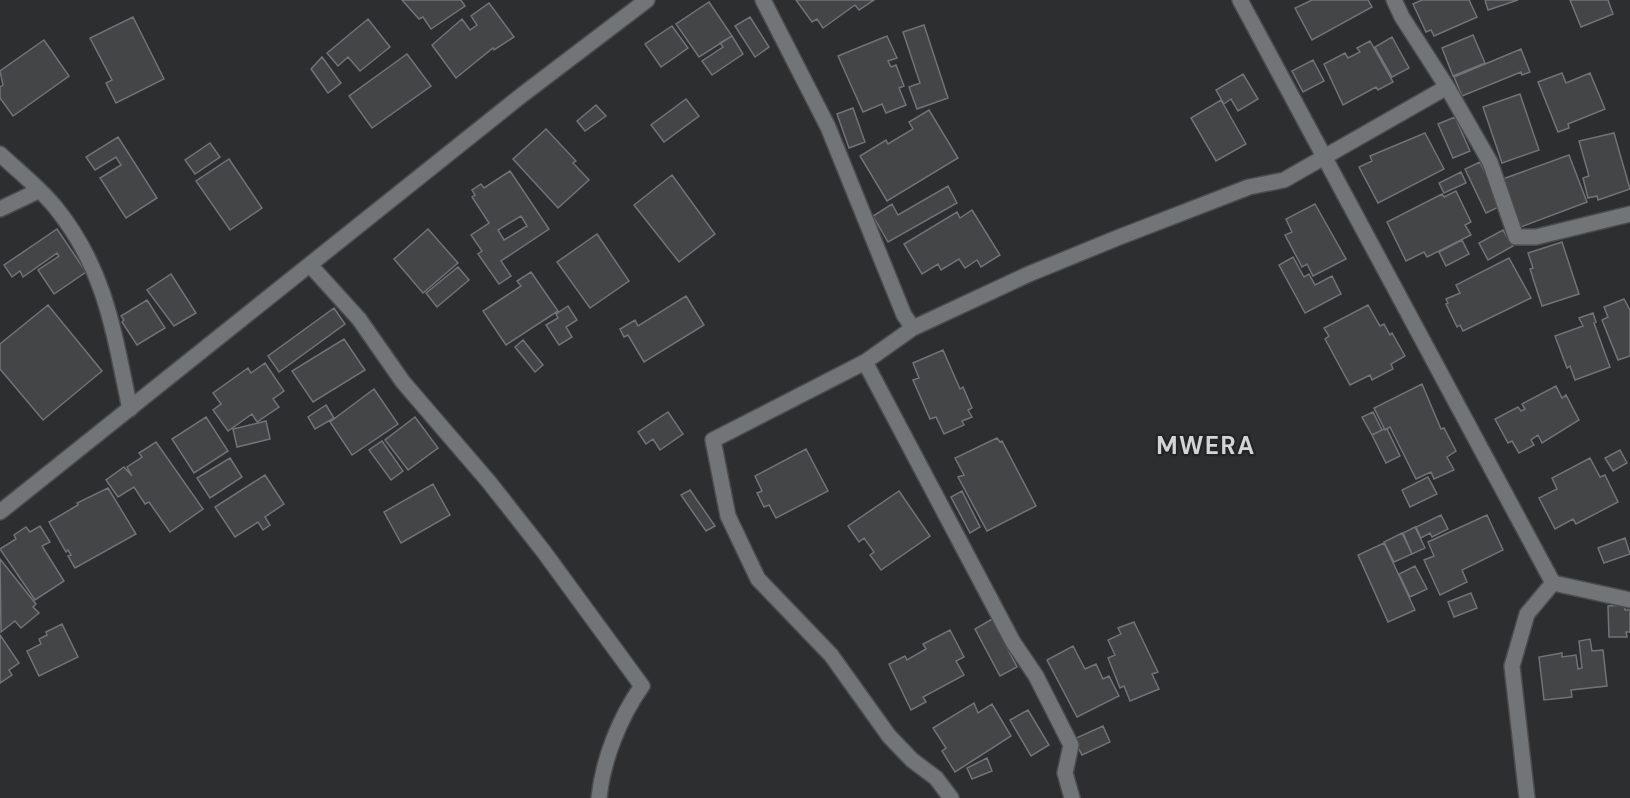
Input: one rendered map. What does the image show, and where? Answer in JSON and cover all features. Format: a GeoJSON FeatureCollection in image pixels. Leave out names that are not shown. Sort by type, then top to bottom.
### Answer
{"type":"FeatureCollection","features":[{"type":"Feature","properties":{"kind":"street"},"geometry":{"type":"LineString","coordinates":[[0,512],[522,95],[647,0]]}},
{"type":"Feature","properties":{"kind":"street"},"geometry":{"type":"LineString","coordinates":[[763,0],[828,128],[904,315],[913,328]]}},
{"type":"Feature","properties":{"kind":"street"},"geometry":{"type":"LineString","coordinates":[[1240,0],[1552,583],[1630,600]]}},
{"type":"Feature","properties":{"kind":"street"},"geometry":{"type":"LineString","coordinates":[[1394,0],[1490,162],[1516,237],[1536,237],[1630,214]]}},
{"type":"Feature","properties":{"kind":"street"},"geometry":{"type":"LineString","coordinates":[[951,798],[936,778],[888,736],[831,655],[758,579],[728,516],[713,440],[865,362],[913,328],[1029,274],[1117,238],[1249,188],[1284,180],[1447,87]]}},
{"type":"Feature","properties":{"kind":"street"},"geometry":{"type":"LineString","coordinates":[[0,154],[56,208],[92,262],[107,300],[130,408]]}},
{"type":"Feature","properties":{"kind":"street"},"geometry":{"type":"LineString","coordinates":[[0,209],[38,191]]}},
{"type":"Feature","properties":{"kind":"street"},"geometry":{"type":"LineString","coordinates":[[309,265],[359,319],[403,382],[544,552],[642,686],[628,705],[605,765],[599,798]]}},
{"type":"Feature","properties":{"kind":"street"},"geometry":{"type":"LineString","coordinates":[[865,362],[1013,642],[1036,676],[1071,745],[1065,772],[1072,798]]}},
{"type":"Feature","properties":{"kind":"street"},"geometry":{"type":"LineString","coordinates":[[1527,798],[1512,666],[1527,615],[1552,583]]}},
{"type":"Feature","properties":{"kind":"building"},"geometry":{"type":"Polygon","coordinates":[[[402,0],[461,0],[465,6],[431,29],[423,17],[419,19],[402,0]]]}},
{"type":"Feature","properties":{"kind":"building"},"geometry":{"type":"Polygon","coordinates":[[[796,0],[874,0],[859,10],[855,5],[823,28],[817,19],[812,22],[796,0]]]}},
{"type":"Feature","properties":{"kind":"building"},"geometry":{"type":"Polygon","coordinates":[[[1312,0],[1368,0],[1372,7],[1312,40],[1295,8],[1312,0]]]}},
{"type":"Feature","properties":{"kind":"building"},"geometry":{"type":"Polygon","coordinates":[[[1422,0],[1469,0],[1477,17],[1434,36],[1431,30],[1426,32],[1413,4],[1422,0]]]}},
{"type":"Feature","properties":{"kind":"building"},"geometry":{"type":"Polygon","coordinates":[[[1485,0],[1518,0],[1488,10],[1485,0]]]}},
{"type":"Feature","properties":{"kind":"building"},"geometry":{"type":"Polygon","coordinates":[[[1570,0],[1608,0],[1613,14],[1581,27],[1570,0]]]}},
{"type":"Feature","properties":{"kind":"building"},"geometry":{"type":"Polygon","coordinates":[[[709,2],[732,36],[699,57],[676,24],[709,2]]]}},
{"type":"Feature","properties":{"kind":"building"},"geometry":{"type":"Polygon","coordinates":[[[489,3],[514,37],[494,50],[493,48],[456,78],[432,45],[462,19],[470,30],[477,25],[471,16],[489,3]]]}},
{"type":"Feature","properties":{"kind":"building"},"geometry":{"type":"Polygon","coordinates":[[[133,17],[164,79],[116,103],[106,83],[112,80],[90,38],[133,17]]]}},
{"type":"Feature","properties":{"kind":"building"},"geometry":{"type":"Polygon","coordinates":[[[750,17],[769,47],[755,57],[735,26],[750,17]]]}},
{"type":"Feature","properties":{"kind":"building"},"geometry":{"type":"Polygon","coordinates":[[[368,19],[390,47],[360,71],[348,57],[338,66],[327,53],[368,19]]]}},
{"type":"Feature","properties":{"kind":"building"},"geometry":{"type":"Polygon","coordinates":[[[924,25],[948,98],[917,109],[909,87],[920,83],[903,32],[924,25]]]}},
{"type":"Feature","properties":{"kind":"building"},"geometry":{"type":"Polygon","coordinates":[[[672,26],[688,48],[661,67],[645,44],[672,26]]]}},
{"type":"Feature","properties":{"kind":"building"},"geometry":{"type":"Polygon","coordinates":[[[1473,35],[1485,63],[1453,76],[1442,48],[1473,35]]]}},
{"type":"Feature","properties":{"kind":"building"},"geometry":{"type":"Polygon","coordinates":[[[732,36],[743,54],[712,75],[702,61],[723,47],[720,43],[732,36]]]}},
{"type":"Feature","properties":{"kind":"building"},"geometry":{"type":"Polygon","coordinates":[[[887,36],[897,58],[888,61],[891,67],[896,65],[904,86],[899,88],[906,105],[886,113],[882,104],[863,112],[838,56],[887,36]]]}},
{"type":"Feature","properties":{"kind":"building"},"geometry":{"type":"Polygon","coordinates":[[[1392,37],[1409,68],[1392,77],[1375,47],[1392,37]]]}},
{"type":"Feature","properties":{"kind":"building"},"geometry":{"type":"Polygon","coordinates":[[[44,40],[69,76],[13,116],[0,98],[0,87],[3,85],[0,71],[44,40]]]}},
{"type":"Feature","properties":{"kind":"building"},"geometry":{"type":"Polygon","coordinates":[[[1370,41],[1393,82],[1378,90],[1376,87],[1343,105],[1324,64],[1345,53],[1348,58],[1360,52],[1357,48],[1370,41]]]}},
{"type":"Feature","properties":{"kind":"building"},"geometry":{"type":"Polygon","coordinates":[[[1521,49],[1530,72],[1522,75],[1521,72],[1462,96],[1454,77],[1521,49]]]}},
{"type":"Feature","properties":{"kind":"building"},"geometry":{"type":"Polygon","coordinates":[[[407,54],[431,86],[372,128],[349,96],[407,54]]]}},
{"type":"Feature","properties":{"kind":"building"},"geometry":{"type":"Polygon","coordinates":[[[322,57],[341,83],[328,93],[311,69],[322,57]]]}},
{"type":"Feature","properties":{"kind":"building"},"geometry":{"type":"Polygon","coordinates":[[[1313,60],[1324,81],[1303,92],[1292,71],[1313,60]]]}},
{"type":"Feature","properties":{"kind":"building"},"geometry":{"type":"Polygon","coordinates":[[[1562,73],[1566,83],[1590,73],[1605,109],[1568,124],[1569,128],[1558,132],[1538,82],[1562,73]]]}},
{"type":"Feature","properties":{"kind":"building"},"geometry":{"type":"Polygon","coordinates":[[[1243,74],[1258,99],[1238,111],[1231,99],[1224,104],[1216,90],[1243,74]]]}},
{"type":"Feature","properties":{"kind":"building"},"geometry":{"type":"Polygon","coordinates":[[[1520,94],[1539,150],[1502,163],[1483,107],[1520,94]]]}},
{"type":"Feature","properties":{"kind":"building"},"geometry":{"type":"Polygon","coordinates":[[[686,99],[699,116],[664,142],[651,125],[686,99]]]}},
{"type":"Feature","properties":{"kind":"building"},"geometry":{"type":"Polygon","coordinates":[[[1221,100],[1246,144],[1216,161],[1191,118],[1221,100]]]}},
{"type":"Feature","properties":{"kind":"building"},"geometry":{"type":"Polygon","coordinates":[[[596,105],[606,116],[585,131],[577,121],[596,105]]]}},
{"type":"Feature","properties":{"kind":"building"},"geometry":{"type":"Polygon","coordinates":[[[853,108],[865,142],[849,148],[837,114],[853,108]]]}},
{"type":"Feature","properties":{"kind":"building"},"geometry":{"type":"Polygon","coordinates":[[[929,110],[958,158],[887,201],[860,156],[886,140],[888,144],[913,129],[909,122],[929,110]]]}},
{"type":"Feature","properties":{"kind":"building"},"geometry":{"type":"Polygon","coordinates":[[[1455,117],[1470,151],[1453,158],[1438,124],[1455,117]]]}},
{"type":"Feature","properties":{"kind":"building"},"geometry":{"type":"Polygon","coordinates":[[[546,129],[576,161],[573,163],[589,180],[558,208],[513,159],[546,129]]]}},
{"type":"Feature","properties":{"kind":"building"},"geometry":{"type":"Polygon","coordinates":[[[1425,133],[1444,169],[1378,203],[1359,167],[1372,161],[1370,156],[1425,133]]]}},
{"type":"Feature","properties":{"kind":"building"},"geometry":{"type":"Polygon","coordinates":[[[1614,133],[1630,189],[1598,200],[1597,196],[1588,198],[1583,178],[1589,176],[1579,141],[1614,133]]]}},
{"type":"Feature","properties":{"kind":"building"},"geometry":{"type":"Polygon","coordinates":[[[118,137],[157,198],[126,218],[100,178],[121,165],[116,157],[95,170],[86,157],[118,137]]]}},
{"type":"Feature","properties":{"kind":"building"},"geometry":{"type":"Polygon","coordinates":[[[210,143],[220,157],[195,174],[185,160],[210,143]]]}},
{"type":"Feature","properties":{"kind":"building"},"geometry":{"type":"Polygon","coordinates":[[[1569,155],[1587,202],[1518,228],[1500,180],[1569,155]]]}},
{"type":"Feature","properties":{"kind":"building"},"geometry":{"type":"Polygon","coordinates":[[[229,159],[262,208],[230,230],[196,181],[229,159]]]}},
{"type":"Feature","properties":{"kind":"building"},"geometry":{"type":"Polygon","coordinates":[[[1480,162],[1501,206],[1486,213],[1465,169],[1480,162]]]}},
{"type":"Feature","properties":{"kind":"building"},"geometry":{"type":"Polygon","coordinates":[[[510,171],[549,229],[501,261],[511,276],[499,284],[478,254],[482,251],[471,235],[489,223],[472,197],[475,195],[472,190],[481,184],[484,188],[510,171]],[[521,216],[498,230],[504,240],[527,226],[521,216]]]}},
{"type":"Feature","properties":{"kind":"building"},"geometry":{"type":"Polygon","coordinates":[[[1461,172],[1466,183],[1444,193],[1439,183],[1461,172]]]}},
{"type":"Feature","properties":{"kind":"building"},"geometry":{"type":"Polygon","coordinates":[[[672,175],[715,234],[679,262],[634,205],[672,175]]]}},
{"type":"Feature","properties":{"kind":"building"},"geometry":{"type":"Polygon","coordinates":[[[948,186],[957,203],[888,242],[873,216],[892,204],[898,215],[948,186]]]}},
{"type":"Feature","properties":{"kind":"building"},"geometry":{"type":"Polygon","coordinates":[[[1456,191],[1471,222],[1465,225],[1471,235],[1427,257],[1424,252],[1406,261],[1387,222],[1442,194],[1444,197],[1456,191]]]}},
{"type":"Feature","properties":{"kind":"building"},"geometry":{"type":"Polygon","coordinates":[[[1315,204],[1346,259],[1313,276],[1307,264],[1302,267],[1285,235],[1292,232],[1286,219],[1315,204]]]}},
{"type":"Feature","properties":{"kind":"building"},"geometry":{"type":"Polygon","coordinates":[[[972,210],[1000,255],[981,267],[977,260],[965,268],[959,259],[941,270],[938,264],[922,274],[904,244],[957,212],[960,218],[972,210]]]}},
{"type":"Feature","properties":{"kind":"building"},"geometry":{"type":"Polygon","coordinates":[[[57,229],[86,272],[54,294],[38,270],[59,256],[57,253],[23,277],[20,271],[12,277],[4,265],[57,229]]]}},
{"type":"Feature","properties":{"kind":"building"},"geometry":{"type":"Polygon","coordinates":[[[428,229],[458,263],[423,293],[394,259],[428,229]]]}},
{"type":"Feature","properties":{"kind":"building"},"geometry":{"type":"Polygon","coordinates":[[[1503,230],[1513,246],[1488,260],[1479,243],[1503,230]]]}},
{"type":"Feature","properties":{"kind":"building"},"geometry":{"type":"Polygon","coordinates":[[[597,234],[629,281],[590,308],[557,262],[597,234]]]}},
{"type":"Feature","properties":{"kind":"building"},"geometry":{"type":"Polygon","coordinates":[[[1462,240],[1469,254],[1446,266],[1439,252],[1462,240]]]}},
{"type":"Feature","properties":{"kind":"building"},"geometry":{"type":"Polygon","coordinates":[[[1562,242],[1579,294],[1542,306],[1530,269],[1533,268],[1528,253],[1562,242]]]}},
{"type":"Feature","properties":{"kind":"building"},"geometry":{"type":"Polygon","coordinates":[[[1293,257],[1304,277],[1309,274],[1315,285],[1332,276],[1341,294],[1305,313],[1279,265],[1293,257]]]}},
{"type":"Feature","properties":{"kind":"building"},"geometry":{"type":"Polygon","coordinates":[[[1509,258],[1531,298],[1463,331],[1460,325],[1457,327],[1446,304],[1448,303],[1446,299],[1460,293],[1456,285],[1509,258]]]}},
{"type":"Feature","properties":{"kind":"building"},"geometry":{"type":"Polygon","coordinates":[[[458,267],[469,280],[437,307],[426,293],[458,267]]]}},
{"type":"Feature","properties":{"kind":"building"},"geometry":{"type":"Polygon","coordinates":[[[531,272],[558,311],[506,345],[483,311],[521,286],[517,281],[531,272]]]}},
{"type":"Feature","properties":{"kind":"building"},"geometry":{"type":"Polygon","coordinates":[[[171,274],[196,313],[174,326],[147,290],[171,274]]]}},
{"type":"Feature","properties":{"kind":"building"},"geometry":{"type":"Polygon","coordinates":[[[686,296],[704,325],[644,362],[628,335],[624,337],[620,329],[635,320],[638,326],[686,296]]]}},
{"type":"Feature","properties":{"kind":"building"},"geometry":{"type":"Polygon","coordinates":[[[1624,299],[1630,310],[1630,356],[1618,360],[1602,320],[1608,317],[1604,307],[1624,299]]]}},
{"type":"Feature","properties":{"kind":"building"},"geometry":{"type":"Polygon","coordinates":[[[147,300],[165,328],[137,345],[122,322],[124,320],[121,316],[147,300]]]}},
{"type":"Feature","properties":{"kind":"building"},"geometry":{"type":"Polygon","coordinates":[[[48,305],[102,371],[43,420],[0,369],[0,344],[48,305]]]}},
{"type":"Feature","properties":{"kind":"building"},"geometry":{"type":"Polygon","coordinates":[[[1368,305],[1380,326],[1384,324],[1390,335],[1392,333],[1405,356],[1391,364],[1393,369],[1372,380],[1370,375],[1350,385],[1325,339],[1329,336],[1324,328],[1368,305]]]}},
{"type":"Feature","properties":{"kind":"building"},"geometry":{"type":"Polygon","coordinates":[[[568,306],[577,320],[566,327],[572,337],[559,345],[546,325],[558,318],[556,314],[568,306]]]}},
{"type":"Feature","properties":{"kind":"building"},"geometry":{"type":"Polygon","coordinates":[[[334,308],[345,324],[279,372],[268,356],[334,308]]]}},
{"type":"Feature","properties":{"kind":"building"},"geometry":{"type":"Polygon","coordinates":[[[1593,313],[1596,322],[1594,323],[1610,367],[1575,380],[1570,366],[1567,368],[1555,336],[1583,326],[1579,318],[1593,313]]]}},
{"type":"Feature","properties":{"kind":"building"},"geometry":{"type":"Polygon","coordinates":[[[344,339],[365,370],[313,402],[292,371],[344,339]]]}},
{"type":"Feature","properties":{"kind":"building"},"geometry":{"type":"Polygon","coordinates":[[[523,340],[543,365],[535,372],[515,347],[523,340]]]}},
{"type":"Feature","properties":{"kind":"building"},"geometry":{"type":"Polygon","coordinates":[[[943,350],[960,389],[963,387],[972,408],[968,410],[972,417],[962,421],[964,425],[944,434],[936,417],[930,419],[913,380],[919,378],[913,363],[943,350]]]}},
{"type":"Feature","properties":{"kind":"building"},"geometry":{"type":"Polygon","coordinates":[[[265,363],[284,391],[273,399],[279,407],[257,422],[252,414],[228,431],[213,410],[221,404],[213,393],[248,368],[251,373],[265,363]]]}},
{"type":"Feature","properties":{"kind":"building"},"geometry":{"type":"Polygon","coordinates":[[[1422,384],[1441,429],[1444,428],[1456,451],[1447,457],[1454,470],[1434,479],[1431,472],[1416,479],[1390,427],[1385,430],[1374,408],[1422,384]]]}},
{"type":"Feature","properties":{"kind":"building"},"geometry":{"type":"Polygon","coordinates":[[[1556,386],[1562,398],[1566,395],[1579,420],[1542,443],[1538,435],[1531,440],[1534,445],[1519,453],[1512,441],[1508,443],[1495,419],[1518,407],[1521,411],[1525,409],[1522,404],[1556,386]]]}},
{"type":"Feature","properties":{"kind":"building"},"geometry":{"type":"Polygon","coordinates":[[[374,389],[398,424],[352,455],[330,422],[374,389]]]}},
{"type":"Feature","properties":{"kind":"building"},"geometry":{"type":"Polygon","coordinates":[[[326,405],[334,418],[315,429],[308,417],[326,405]]]}},
{"type":"Feature","properties":{"kind":"building"},"geometry":{"type":"Polygon","coordinates":[[[668,412],[683,434],[660,450],[653,439],[646,444],[638,432],[668,412]]]}},
{"type":"Feature","properties":{"kind":"building"},"geometry":{"type":"Polygon","coordinates":[[[1373,412],[1382,430],[1372,435],[1362,417],[1373,412]]]}},
{"type":"Feature","properties":{"kind":"building"},"geometry":{"type":"Polygon","coordinates":[[[206,417],[228,451],[194,473],[172,439],[206,417]]]}},
{"type":"Feature","properties":{"kind":"building"},"geometry":{"type":"Polygon","coordinates":[[[415,417],[438,448],[408,470],[385,440],[415,417]]]}},
{"type":"Feature","properties":{"kind":"building"},"geometry":{"type":"Polygon","coordinates":[[[266,421],[270,439],[237,447],[233,429],[266,421]]]}},
{"type":"Feature","properties":{"kind":"building"},"geometry":{"type":"Polygon","coordinates":[[[1387,429],[1400,456],[1386,463],[1372,435],[1387,429]]]}},
{"type":"Feature","properties":{"kind":"building"},"geometry":{"type":"Polygon","coordinates":[[[997,438],[1000,442],[1002,441],[1036,506],[987,531],[958,477],[964,475],[955,458],[997,438]]]}},
{"type":"Feature","properties":{"kind":"building"},"geometry":{"type":"Polygon","coordinates":[[[382,441],[403,471],[391,480],[369,450],[382,441]]]}},
{"type":"Feature","properties":{"kind":"building"},"geometry":{"type":"Polygon","coordinates":[[[156,442],[203,509],[170,532],[149,502],[145,504],[134,487],[118,497],[106,480],[124,467],[132,476],[127,467],[142,457],[139,453],[156,442]]]}},
{"type":"Feature","properties":{"kind":"building"},"geometry":{"type":"Polygon","coordinates":[[[806,449],[828,491],[776,518],[769,505],[764,507],[757,493],[762,491],[755,476],[806,449]]]}},
{"type":"Feature","properties":{"kind":"building"},"geometry":{"type":"Polygon","coordinates":[[[1620,450],[1627,463],[1613,471],[1605,458],[1620,450]]]}},
{"type":"Feature","properties":{"kind":"building"},"geometry":{"type":"Polygon","coordinates":[[[230,458],[242,477],[210,498],[197,478],[230,458]]]}},
{"type":"Feature","properties":{"kind":"building"},"geometry":{"type":"Polygon","coordinates":[[[1590,458],[1600,477],[1605,475],[1618,502],[1576,524],[1573,519],[1555,529],[1539,498],[1557,489],[1552,478],[1590,458]]]}},
{"type":"Feature","properties":{"kind":"building"},"geometry":{"type":"Polygon","coordinates":[[[265,475],[284,504],[265,517],[270,525],[263,530],[258,522],[235,537],[215,507],[265,475]]]}},
{"type":"Feature","properties":{"kind":"building"},"geometry":{"type":"Polygon","coordinates":[[[1428,477],[1437,494],[1410,507],[1402,490],[1428,477]]]}},
{"type":"Feature","properties":{"kind":"building"},"geometry":{"type":"Polygon","coordinates":[[[433,484],[450,515],[401,543],[384,512],[433,484]]]}},
{"type":"Feature","properties":{"kind":"building"},"geometry":{"type":"Polygon","coordinates":[[[108,488],[136,534],[75,568],[68,556],[71,555],[68,550],[66,552],[49,522],[78,505],[77,503],[108,488]]]}},
{"type":"Feature","properties":{"kind":"building"},"geometry":{"type":"Polygon","coordinates":[[[690,490],[715,526],[706,531],[681,495],[690,490]]]}},
{"type":"Feature","properties":{"kind":"building"},"geometry":{"type":"Polygon","coordinates":[[[899,491],[930,536],[881,570],[870,555],[874,552],[864,538],[859,542],[848,526],[899,491]]]}},
{"type":"Feature","properties":{"kind":"building"},"geometry":{"type":"Polygon","coordinates":[[[962,491],[980,527],[970,533],[951,497],[962,491]]]}},
{"type":"Feature","properties":{"kind":"building"},"geometry":{"type":"Polygon","coordinates":[[[1441,515],[1448,529],[1432,537],[1430,533],[1421,538],[1416,527],[1441,515]]]}},
{"type":"Feature","properties":{"kind":"building"},"geometry":{"type":"Polygon","coordinates":[[[1487,515],[1503,550],[1462,570],[1467,582],[1440,595],[1424,560],[1434,556],[1428,542],[1487,515]]]}},
{"type":"Feature","properties":{"kind":"building"},"geometry":{"type":"Polygon","coordinates":[[[40,526],[50,542],[42,546],[64,581],[35,600],[0,549],[16,539],[14,535],[26,527],[30,532],[40,526]]]}},
{"type":"Feature","properties":{"kind":"building"},"geometry":{"type":"Polygon","coordinates":[[[1415,527],[1425,548],[1412,554],[1403,533],[1415,527]]]}},
{"type":"Feature","properties":{"kind":"building"},"geometry":{"type":"Polygon","coordinates":[[[1402,533],[1412,554],[1394,562],[1384,542],[1402,533]]]}},
{"type":"Feature","properties":{"kind":"building"},"geometry":{"type":"Polygon","coordinates":[[[1625,538],[1630,554],[1604,563],[1598,548],[1625,538]]]}},
{"type":"Feature","properties":{"kind":"building"},"geometry":{"type":"Polygon","coordinates":[[[1384,543],[1415,610],[1388,622],[1358,555],[1384,543]]]}},
{"type":"Feature","properties":{"kind":"building"},"geometry":{"type":"Polygon","coordinates":[[[0,559],[36,604],[33,607],[39,613],[21,628],[15,621],[1,632],[0,559]]]}},
{"type":"Feature","properties":{"kind":"building"},"geometry":{"type":"Polygon","coordinates":[[[1415,566],[1427,589],[1410,597],[1399,574],[1415,566]]]}},
{"type":"Feature","properties":{"kind":"building"},"geometry":{"type":"Polygon","coordinates":[[[1471,593],[1477,608],[1454,617],[1448,602],[1471,593]]]}},
{"type":"Feature","properties":{"kind":"building"},"geometry":{"type":"Polygon","coordinates":[[[1625,605],[1625,610],[1630,610],[1630,632],[1626,632],[1627,637],[1609,637],[1608,606],[1625,605]]]}},
{"type":"Feature","properties":{"kind":"building"},"geometry":{"type":"Polygon","coordinates":[[[992,619],[1017,667],[1000,676],[975,629],[992,619]]]}},
{"type":"Feature","properties":{"kind":"building"},"geometry":{"type":"Polygon","coordinates":[[[1134,622],[1158,672],[1152,674],[1159,689],[1130,701],[1124,686],[1120,688],[1108,658],[1115,655],[1108,640],[1121,634],[1118,628],[1134,622]]]}},
{"type":"Feature","properties":{"kind":"building"},"geometry":{"type":"Polygon","coordinates":[[[62,624],[78,657],[39,676],[27,651],[41,644],[39,639],[47,635],[46,632],[62,624]]]}},
{"type":"Feature","properties":{"kind":"building"},"geometry":{"type":"Polygon","coordinates":[[[950,630],[964,657],[956,661],[964,675],[923,697],[926,702],[911,710],[889,664],[905,656],[907,660],[926,649],[923,644],[950,630]]]}},
{"type":"Feature","properties":{"kind":"building"},"geometry":{"type":"Polygon","coordinates":[[[0,635],[19,663],[9,670],[12,675],[0,683],[0,635]]]}},
{"type":"Feature","properties":{"kind":"building"},"geometry":{"type":"Polygon","coordinates":[[[1590,639],[1592,651],[1603,650],[1607,686],[1571,690],[1572,697],[1544,700],[1539,657],[1562,653],[1562,657],[1576,655],[1578,669],[1582,668],[1579,641],[1590,639]]]}},
{"type":"Feature","properties":{"kind":"building"},"geometry":{"type":"Polygon","coordinates":[[[1073,646],[1085,669],[1096,664],[1103,679],[1109,676],[1119,696],[1077,717],[1047,660],[1073,646]]]}},
{"type":"Feature","properties":{"kind":"building"},"geometry":{"type":"Polygon","coordinates":[[[974,703],[978,713],[992,704],[1011,736],[955,772],[942,751],[946,748],[933,728],[974,703]]]}},
{"type":"Feature","properties":{"kind":"building"},"geometry":{"type":"Polygon","coordinates":[[[1028,710],[1049,745],[1031,756],[1010,720],[1028,710]]]}},
{"type":"Feature","properties":{"kind":"building"},"geometry":{"type":"Polygon","coordinates":[[[1103,726],[1110,742],[1082,755],[1074,739],[1103,726]]]}},
{"type":"Feature","properties":{"kind":"building"},"geometry":{"type":"Polygon","coordinates":[[[987,758],[992,771],[972,779],[967,768],[987,758]]]}},
{"type":"Feature","properties":{"kind":"district","name":"MWERA"},"geometry":{"type":"Point","coordinates":[1206,446]}}]}
